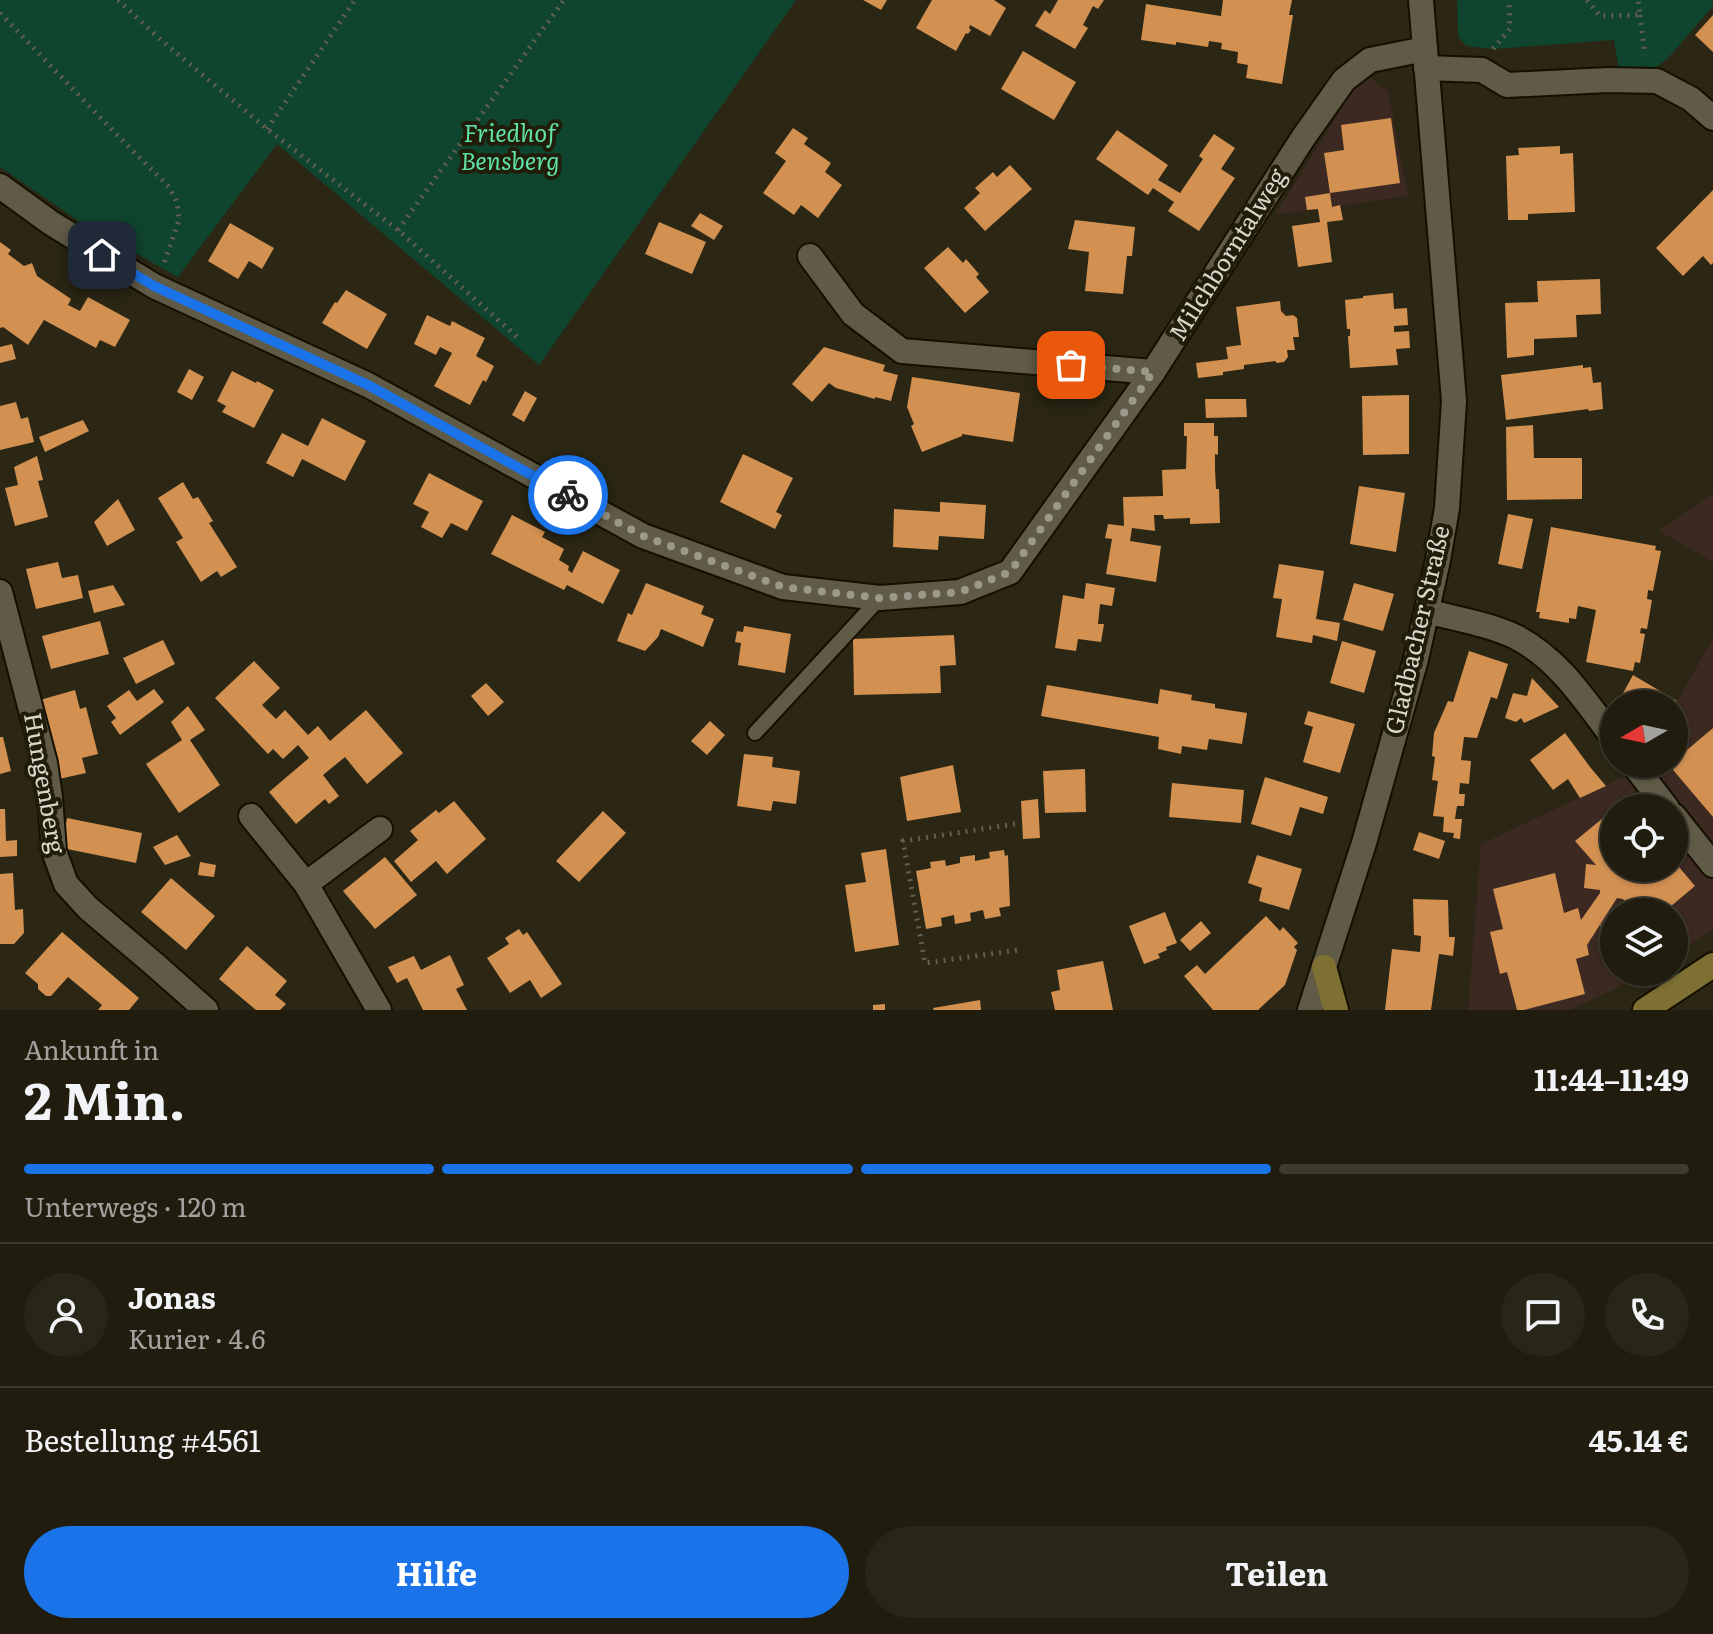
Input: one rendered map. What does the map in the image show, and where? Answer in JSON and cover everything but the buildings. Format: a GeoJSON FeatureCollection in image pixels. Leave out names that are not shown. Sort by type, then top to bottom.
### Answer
{"type":"FeatureCollection","features":[{"type":"Feature","properties":{"kind":"main road"},"geometry":{"type":"LineString","coordinates":[[1645,1010],[1713,965]]}},
{"type":"Feature","properties":{"kind":"main road"},"geometry":{"type":"LineString","coordinates":[[1324,967],[1336,1010]]}},
{"type":"Feature","properties":{"kind":"street","name":"Gladbacher Straße"},"geometry":{"type":"LineString","coordinates":[[1310,1010],[1364,843],[1416,659],[1447,508],[1454,401],[1421,0]]}},
{"type":"Feature","properties":{"kind":"street","name":"Milchborntalweg"},"geometry":{"type":"LineString","coordinates":[[0,186],[51,223],[154,286],[368,385],[643,536],[783,587],[880,598],[960,592],[1010,572],[1153,372],[1303,138],[1344,80],[1370,60],[1426,58],[1482,70]]}},
{"type":"Feature","properties":{"kind":"street"},"geometry":{"type":"LineString","coordinates":[[1482,70],[1507,85],[1657,81],[1691,99],[1713,118]]}},
{"type":"Feature","properties":{"kind":"street"},"geometry":{"type":"LineString","coordinates":[[810,256],[853,314],[902,351],[1153,372]]}},
{"type":"Feature","properties":{"kind":"street","name":"Hungenberg"},"geometry":{"type":"LineString","coordinates":[[0,592],[45,763],[54,851],[66,884],[88,908],[206,1010]]}},
{"type":"Feature","properties":{"kind":"street"},"geometry":{"type":"LineString","coordinates":[[1427,611],[1515,636],[1544,655],[1568,679],[1600,721]]}},
{"type":"Feature","properties":{"kind":"street"},"geometry":{"type":"LineString","coordinates":[[1644,778],[1656,794]]}},
{"type":"Feature","properties":{"kind":"street"},"geometry":{"type":"LineString","coordinates":[[251,816],[306,884],[379,1010]]}},
{"type":"Feature","properties":{"kind":"street"},"geometry":{"type":"LineString","coordinates":[[306,884],[380,829]]}},
{"type":"Feature","properties":{"kind":"street"},"geometry":{"type":"LineString","coordinates":[[1688,834],[1713,865]]}},
{"type":"Feature","properties":{"kind":"lane"},"geometry":{"type":"LineString","coordinates":[[755,733],[880,598]]}},
{"type":"Feature","properties":{"kind":"path"},"geometry":{"type":"LineString","coordinates":[[118,0],[267,129],[398,230],[517,337]]}},
{"type":"Feature","properties":{"kind":"path"},"geometry":{"type":"LineString","coordinates":[[267,129],[355,0]]}},
{"type":"Feature","properties":{"kind":"path"},"geometry":{"type":"LineString","coordinates":[[398,230],[564,0]]}},
{"type":"Feature","properties":{"kind":"path"},"geometry":{"type":"LineString","coordinates":[[1482,70],[1488,56],[1510,29],[1509,0]]}},
{"type":"Feature","properties":{"kind":"path"},"geometry":{"type":"LineString","coordinates":[[1587,0],[1600,16],[1640,15]]}},
{"type":"Feature","properties":{"kind":"path"},"geometry":{"type":"LineString","coordinates":[[1638,0],[1648,80]]}},
{"type":"Feature","properties":{"kind":"path"},"geometry":{"type":"LineString","coordinates":[[0,13],[169,187],[177,202],[179,220],[154,286]]}},
{"type":"Feature","properties":{"kind":"path"},"geometry":{"type":"LineString","coordinates":[[1015,824],[903,841],[925,963],[1019,950]]}},
{"type":"Feature","properties":{"kind":"shaded area"},"geometry":{"type":"Polygon","coordinates":[[[1370,78],[1388,91],[1408,196],[1275,215],[1352,91],[1370,78]]]}},
{"type":"Feature","properties":{"kind":"shaded area"},"geometry":{"type":"Polygon","coordinates":[[[1713,494],[1713,562],[1659,531],[1713,494]]]}},
{"type":"Feature","properties":{"kind":"shaded area"},"geometry":{"type":"Polygon","coordinates":[[[1713,638],[1713,844],[1688,815],[1688,794],[1670,794],[1657,778],[1688,778],[1688,690],[1684,690],[1713,638]]]}},
{"type":"Feature","properties":{"kind":"shaded area"},"geometry":{"type":"Polygon","coordinates":[[[1622,778],[1630,778],[1644,794],[1600,794],[1600,882],[1688,882],[1688,848],[1713,878],[1713,929],[1688,946],[1688,898],[1600,898],[1600,986],[1620,986],[1569,1010],[1468,1010],[1481,844],[1622,778]]]}},
{"type":"Feature","properties":{"kind":"green space","name":"Friedhof Bensberg"},"geometry":{"type":"Polygon","coordinates":[[[0,0],[796,0],[539,365],[277,144],[178,277],[77,220],[0,167],[0,0]]]}},
{"type":"Feature","properties":{"kind":"green space"},"geometry":{"type":"Polygon","coordinates":[[[1457,0],[1713,0],[1713,6],[1668,58],[1654,69],[1619,70],[1614,40],[1493,49],[1467,46],[1458,37],[1457,0]]]}},
{"type":"Feature","properties":{"kind":"way so far"},"geometry":{"type":"LineString","coordinates":[[568,495],[643,536],[783,587],[880,598],[960,592],[1010,572],[1153,372],[1071,365]]}},
{"type":"Feature","properties":{"kind":"route"},"geometry":{"type":"LineString","coordinates":[[102,255],[154,286],[368,385],[568,495]]}}]}
